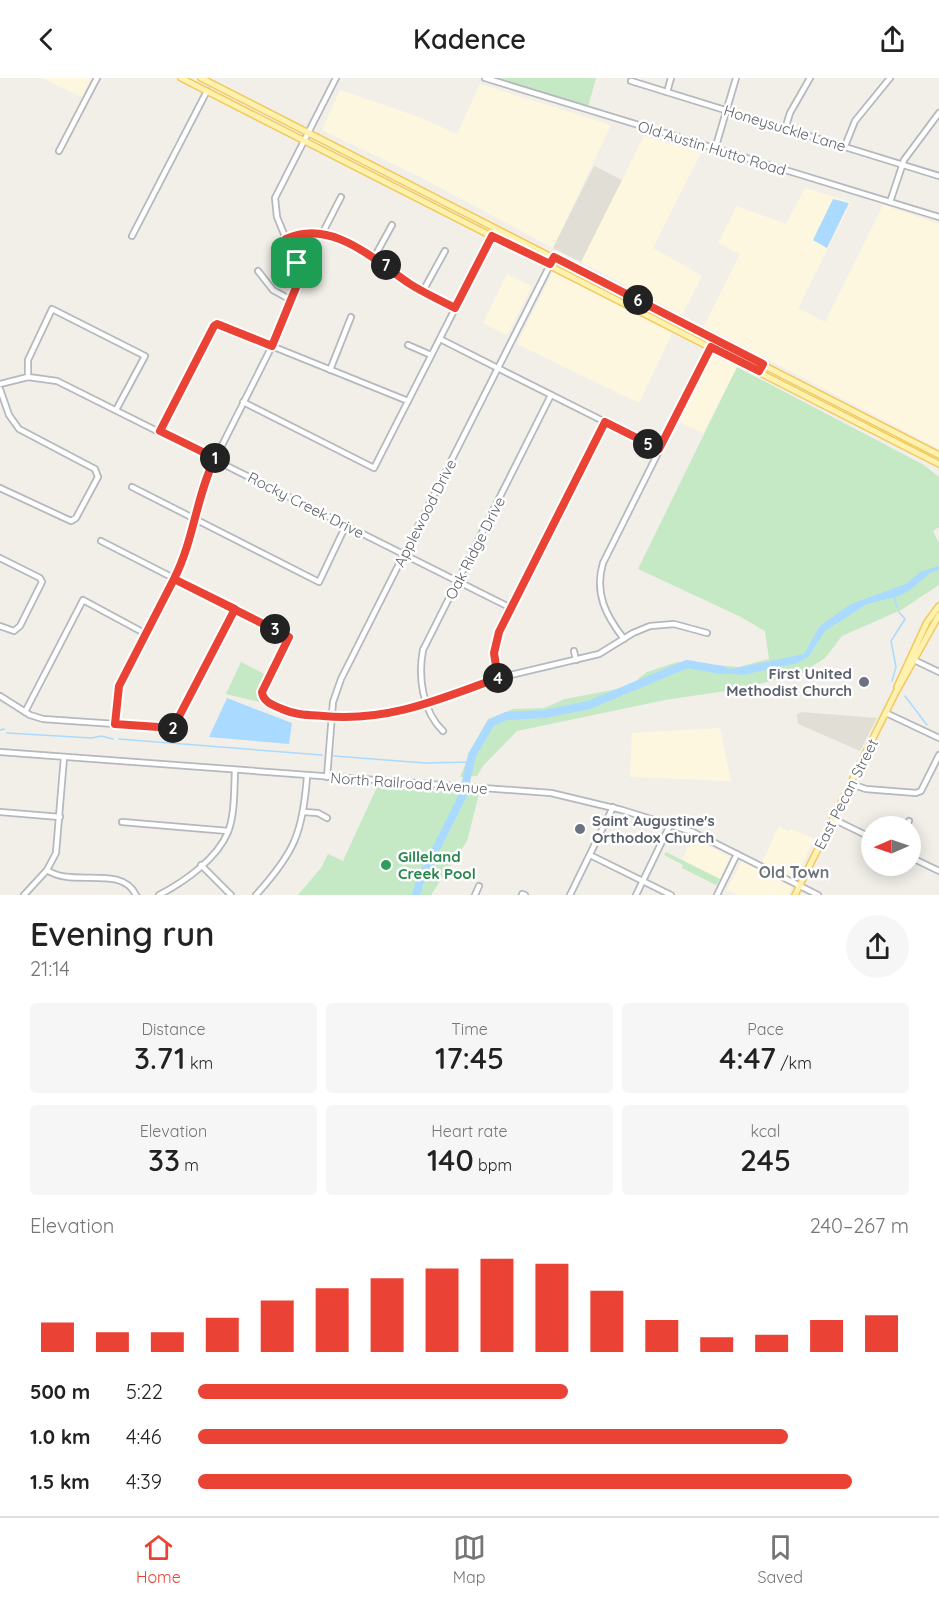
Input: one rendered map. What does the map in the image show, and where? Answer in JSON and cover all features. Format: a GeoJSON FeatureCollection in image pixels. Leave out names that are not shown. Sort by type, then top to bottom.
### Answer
{"type":"FeatureCollection","features":[{"type":"Feature","properties":{"kind":"main road"},"geometry":{"type":"LineString","coordinates":[[181,78],[939,464]]}},
{"type":"Feature","properties":{"kind":"main road"},"geometry":{"type":"LineString","coordinates":[[201,78],[939,455]]}},
{"type":"Feature","properties":{"kind":"main road"},"geometry":{"type":"LineString","coordinates":[[938,610],[939,600]]}},
{"type":"Feature","properties":{"kind":"main road","name":"East Pecan Street"},"geometry":{"type":"LineString","coordinates":[[795,895],[938,610]]}},
{"type":"Feature","properties":{"kind":"main road","name":"East Pecan Street"},"geometry":{"type":"LineString","coordinates":[[897,692],[911,652],[927,622],[938,610]]}},
{"type":"Feature","properties":{"kind":"street"},"geometry":{"type":"LineString","coordinates":[[59,151],[97,78]]}},
{"type":"Feature","properties":{"kind":"street"},"geometry":{"type":"LineString","coordinates":[[115,724],[119,686],[187,553],[202,485],[272,346],[297,285],[298,268],[277,217],[275,198],[336,78]]}},
{"type":"Feature","properties":{"kind":"street","name":"Old Austin Hutto Road"},"geometry":{"type":"LineString","coordinates":[[484,78],[939,217]]}},
{"type":"Feature","properties":{"kind":"street"},"geometry":{"type":"LineString","coordinates":[[667,92],[671,78]]}},
{"type":"Feature","properties":{"kind":"street"},"geometry":{"type":"LineString","coordinates":[[715,148],[736,78]]}},
{"type":"Feature","properties":{"kind":"street"},"geometry":{"type":"LineString","coordinates":[[785,129],[790,113],[810,78]]}},
{"type":"Feature","properties":{"kind":"street"},"geometry":{"type":"LineString","coordinates":[[845,146],[855,120],[890,78]]}},
{"type":"Feature","properties":{"kind":"street","name":"Honeysuckle Lane"},"geometry":{"type":"LineString","coordinates":[[631,81],[939,176]]}},
{"type":"Feature","properties":{"kind":"street"},"geometry":{"type":"LineString","coordinates":[[132,236],[207,91]]}},
{"type":"Feature","properties":{"kind":"street"},"geometry":{"type":"LineString","coordinates":[[890,202],[902,164],[914,144],[939,113]]}},
{"type":"Feature","properties":{"kind":"street"},"geometry":{"type":"LineString","coordinates":[[322,234],[341,197]]}},
{"type":"Feature","properties":{"kind":"street"},"geometry":{"type":"LineString","coordinates":[[375,256],[392,225]]}},
{"type":"Feature","properties":{"kind":"street"},"geometry":{"type":"LineString","coordinates":[[286,239],[301,233],[322,234],[375,256],[423,291],[455,308]]}},
{"type":"Feature","properties":{"kind":"street"},"geometry":{"type":"LineString","coordinates":[[243,402],[374,468],[492,236]]}},
{"type":"Feature","properties":{"kind":"street"},"geometry":{"type":"LineString","coordinates":[[423,291],[445,251]]}},
{"type":"Feature","properties":{"kind":"street","name":"Applewood Drive"},"geometry":{"type":"LineString","coordinates":[[327,777],[335,692],[554,257]]}},
{"type":"Feature","properties":{"kind":"street"},"geometry":{"type":"LineString","coordinates":[[258,271],[273,290],[291,300]]}},
{"type":"Feature","properties":{"kind":"street"},"geometry":{"type":"LineString","coordinates":[[28,377],[28,360],[52,309],[145,356],[116,410]]}},
{"type":"Feature","properties":{"kind":"street"},"geometry":{"type":"LineString","coordinates":[[330,370],[351,317]]}},
{"type":"Feature","properties":{"kind":"street"},"geometry":{"type":"LineString","coordinates":[[160,431],[217,324],[408,401]]}},
{"type":"Feature","properties":{"kind":"street"},"geometry":{"type":"LineString","coordinates":[[440,339],[659,449]]}},
{"type":"Feature","properties":{"kind":"street"},"geometry":{"type":"LineString","coordinates":[[408,345],[431,355]]}},
{"type":"Feature","properties":{"kind":"street"},"geometry":{"type":"LineString","coordinates":[[624,639],[612,625],[602,601],[601,570],[606,555],[711,347]]}},
{"type":"Feature","properties":{"kind":"street"},"geometry":{"type":"LineString","coordinates":[[759,371],[763,364]]}},
{"type":"Feature","properties":{"kind":"street","name":"Rocky Creek Drive"},"geometry":{"type":"LineString","coordinates":[[0,384],[28,377],[57,381],[511,608]]}},
{"type":"Feature","properties":{"kind":"street"},"geometry":{"type":"LineString","coordinates":[[0,389],[9,415],[19,429],[98,472],[98,477],[76,518],[71,521],[0,488]]}},
{"type":"Feature","properties":{"kind":"street","name":"Oak Ridge Drive"},"geometry":{"type":"LineString","coordinates":[[442,731],[435,724],[419,675],[423,650],[551,395]]}},
{"type":"Feature","properties":{"kind":"street"},"geometry":{"type":"LineString","coordinates":[[498,678],[494,653],[496,641],[605,422]]}},
{"type":"Feature","properties":{"kind":"street"},"geometry":{"type":"LineString","coordinates":[[132,487],[319,582],[346,525]]}},
{"type":"Feature","properties":{"kind":"street"},"geometry":{"type":"LineString","coordinates":[[101,541],[289,637],[263,688],[262,696],[266,701],[287,711],[332,717],[389,714],[428,704],[498,678],[599,654],[641,628],[659,624],[674,624],[707,633]]}},
{"type":"Feature","properties":{"kind":"street"},"geometry":{"type":"LineString","coordinates":[[0,558],[40,578],[42,582],[20,626],[14,631],[0,626]]}},
{"type":"Feature","properties":{"kind":"street"},"geometry":{"type":"LineString","coordinates":[[25,712],[82,600],[146,634]]}},
{"type":"Feature","properties":{"kind":"street"},"geometry":{"type":"LineString","coordinates":[[0,696],[25,712],[43,719],[171,729],[175,726],[235,609]]}},
{"type":"Feature","properties":{"kind":"street"},"geometry":{"type":"LineString","coordinates":[[574,651],[576,660]]}},
{"type":"Feature","properties":{"kind":"street"},"geometry":{"type":"LineString","coordinates":[[914,660],[939,672]]}},
{"type":"Feature","properties":{"kind":"street"},"geometry":{"type":"LineString","coordinates":[[886,713],[939,738]]}},
{"type":"Feature","properties":{"kind":"street","name":"North Railroad Avenue"},"geometry":{"type":"LineString","coordinates":[[0,752],[551,793],[613,807],[671,824],[818,895]]}},
{"type":"Feature","properties":{"kind":"street"},"geometry":{"type":"LineString","coordinates":[[851,784],[866,789],[916,793],[921,791],[939,755]]}},
{"type":"Feature","properties":{"kind":"street"},"geometry":{"type":"LineString","coordinates":[[24,895],[47,870],[56,853],[64,757]]}},
{"type":"Feature","properties":{"kind":"street"},"geometry":{"type":"LineString","coordinates":[[159,895],[175,887],[201,865],[217,848],[228,831],[236,770]]}},
{"type":"Feature","properties":{"kind":"street"},"geometry":{"type":"LineString","coordinates":[[256,895],[285,861],[298,837],[304,812],[307,776]]}},
{"type":"Feature","properties":{"kind":"street"},"geometry":{"type":"LineString","coordinates":[[570,895],[613,807]]}},
{"type":"Feature","properties":{"kind":"street"},"geometry":{"type":"LineString","coordinates":[[0,812],[60,818]]}},
{"type":"Feature","properties":{"kind":"street"},"geometry":{"type":"LineString","coordinates":[[304,812],[318,813],[327,818]]}},
{"type":"Feature","properties":{"kind":"street"},"geometry":{"type":"LineString","coordinates":[[833,819],[861,833]]}},
{"type":"Feature","properties":{"kind":"street"},"geometry":{"type":"LineString","coordinates":[[122,822],[228,831]]}},
{"type":"Feature","properties":{"kind":"street"},"geometry":{"type":"LineString","coordinates":[[636,895],[671,824]]}},
{"type":"Feature","properties":{"kind":"street"},"geometry":{"type":"LineString","coordinates":[[717,895],[737,854]]}},
{"type":"Feature","properties":{"kind":"street"},"geometry":{"type":"LineString","coordinates":[[590,855],[671,895]]}},
{"type":"Feature","properties":{"kind":"street"},"geometry":{"type":"LineString","coordinates":[[921,862],[939,871]]}},
{"type":"Feature","properties":{"kind":"street"},"geometry":{"type":"LineString","coordinates":[[201,865],[231,895]]}},
{"type":"Feature","properties":{"kind":"street"},"geometry":{"type":"LineString","coordinates":[[47,870],[58,876],[121,881],[129,884],[136,895]]}},
{"type":"Feature","properties":{"kind":"street"},"geometry":{"type":"LineString","coordinates":[[475,895],[479,886]]}},
{"type":"Feature","properties":{"kind":"shaded area"},"geometry":{"type":"Polygon","coordinates":[[[42,78],[91,78],[82,97],[42,78]]]}},
{"type":"Feature","properties":{"kind":"shaded area"},"geometry":{"type":"Polygon","coordinates":[[[480,84],[611,125],[553,248],[422,178],[322,130],[340,90],[416,116],[457,134],[480,84]]]}},
{"type":"Feature","properties":{"kind":"shaded area"},"geometry":{"type":"Polygon","coordinates":[[[644,136],[701,153],[653,248],[702,276],[682,315],[581,262],[644,136]]]}},
{"type":"Feature","properties":{"kind":"shaded area"},"geometry":{"type":"Polygon","coordinates":[[[594,166],[622,180],[581,262],[553,248],[594,166]]]}},
{"type":"Feature","properties":{"kind":"shaded area"},"geometry":{"type":"Polygon","coordinates":[[[805,188],[851,202],[798,308],[825,322],[883,205],[939,224],[939,449],[704,326],[740,254],[718,243],[737,206],[786,224],[805,188]]]}},
{"type":"Feature","properties":{"kind":"shaded area"},"geometry":{"type":"Polygon","coordinates":[[[553,272],[673,332],[639,403],[517,344],[553,272]]]}},
{"type":"Feature","properties":{"kind":"shaded area"},"geometry":{"type":"Polygon","coordinates":[[[507,274],[532,286],[507,335],[483,323],[507,274]]]}},
{"type":"Feature","properties":{"kind":"shaded area"},"geometry":{"type":"Polygon","coordinates":[[[712,355],[737,367],[703,433],[677,421],[712,355]]]}},
{"type":"Feature","properties":{"kind":"shaded area"},"geometry":{"type":"Polygon","coordinates":[[[801,712],[877,718],[860,751],[798,724],[797,715],[801,712]]]}},
{"type":"Feature","properties":{"kind":"shaded area"},"geometry":{"type":"Polygon","coordinates":[[[720,728],[731,781],[630,777],[632,733],[720,728]]]}},
{"type":"Feature","properties":{"kind":"shaded area"},"geometry":{"type":"Polygon","coordinates":[[[779,826],[814,839],[788,895],[738,895],[727,889],[742,861],[759,869],[779,826]]]}},
{"type":"Feature","properties":{"kind":"shaded area"},"geometry":{"type":"Polygon","coordinates":[[[693,838],[730,857],[720,879],[682,860],[693,838]]]}},
{"type":"Feature","properties":{"kind":"green space"},"geometry":{"type":"Polygon","coordinates":[[[493,78],[596,78],[588,107],[493,78]]]}},
{"type":"Feature","properties":{"kind":"green space"},"geometry":{"type":"Polygon","coordinates":[[[737,367],[924,465],[939,477],[939,527],[933,531],[939,543],[939,585],[901,610],[842,636],[825,658],[800,674],[739,689],[665,700],[517,731],[483,766],[477,776],[460,777],[472,748],[488,719],[513,709],[544,708],[565,699],[628,687],[647,672],[677,662],[739,667],[769,659],[765,631],[739,616],[638,569],[737,367]]]}},
{"type":"Feature","properties":{"kind":"green space"},"geometry":{"type":"Polygon","coordinates":[[[241,662],[266,675],[259,689],[259,702],[226,694],[241,662]]]}},
{"type":"Feature","properties":{"kind":"green space"},"geometry":{"type":"Polygon","coordinates":[[[377,787],[479,794],[467,841],[431,895],[298,895],[321,868],[328,854],[343,861],[377,787]]]}},
{"type":"Feature","properties":{"kind":"green space"},"geometry":{"type":"Polygon","coordinates":[[[666,852],[720,879],[716,885],[682,868],[683,865],[664,855],[666,852]]]}},
{"type":"Feature","properties":{"kind":"water"},"geometry":{"type":"Polygon","coordinates":[[[833,199],[849,203],[827,248],[813,240],[833,199]]]}},
{"type":"Feature","properties":{"kind":"water"},"geometry":{"type":"Polygon","coordinates":[[[939,566],[939,570],[930,573],[910,590],[899,596],[867,604],[825,631],[808,657],[797,663],[742,675],[711,672],[715,666],[732,669],[804,654],[820,626],[851,604],[906,584],[920,572],[939,566]]]}},
{"type":"Feature","properties":{"kind":"water"},"geometry":{"type":"Polygon","coordinates":[[[227,698],[292,723],[289,744],[209,737],[227,698]]]}},
{"type":"Feature","properties":{"kind":"waterway"},"geometry":{"type":"LineString","coordinates":[[894,596],[897,607]]}},
{"type":"Feature","properties":{"kind":"waterway"},"geometry":{"type":"LineString","coordinates":[[892,681],[896,667],[891,641],[905,619],[899,612]]}},
{"type":"Feature","properties":{"kind":"waterway"},"geometry":{"type":"LineString","coordinates":[[416,895],[420,881],[463,795],[472,755],[491,723],[506,716],[544,714],[589,705],[687,664],[722,670]]}},
{"type":"Feature","properties":{"kind":"waterway"},"geometry":{"type":"LineString","coordinates":[[905,696],[927,725]]}},
{"type":"Feature","properties":{"kind":"waterway"},"geometry":{"type":"LineString","coordinates":[[0,730],[4,729]]}},
{"type":"Feature","properties":{"kind":"waterway"},"geometry":{"type":"LineString","coordinates":[[7,733],[92,738],[101,736],[113,739]]}},
{"type":"Feature","properties":{"kind":"waterway"},"geometry":{"type":"LineString","coordinates":[[119,739],[322,755]]}},
{"type":"Feature","properties":{"kind":"waterway"},"geometry":{"type":"LineString","coordinates":[[334,756],[425,763],[471,762]]}},
{"type":"Feature","properties":{"kind":"place","name":"First United Methodist Church"},"geometry":{"type":"Point","coordinates":[864,682]}},
{"type":"Feature","properties":{"kind":"place","name":"Saint Augustine's Orthodox Church"},"geometry":{"type":"Point","coordinates":[580,829]}},
{"type":"Feature","properties":{"kind":"place","name":"Gilleland Creek Pool"},"geometry":{"type":"Point","coordinates":[386,865]}},
{"type":"Feature","properties":{"kind":"district","name":"Old Town"},"geometry":{"type":"Point","coordinates":[794,872]}},
{"type":"Feature","properties":{"kind":"route"},"geometry":{"type":"LineString","coordinates":[[297,263],[286,239],[308,232],[322,234],[375,256],[412,285],[455,308],[492,236],[550,264],[554,257],[763,364],[759,371],[711,347],[659,449],[605,422],[499,632],[494,653],[498,678],[428,704],[389,714],[354,718],[287,711],[266,701],[262,692],[289,637],[235,609],[178,581],[174,579],[119,686],[115,724],[173,728],[235,609],[174,579],[187,553],[199,495],[215,458],[160,431],[214,326],[217,324],[272,346],[297,285],[297,263]]}}]}
